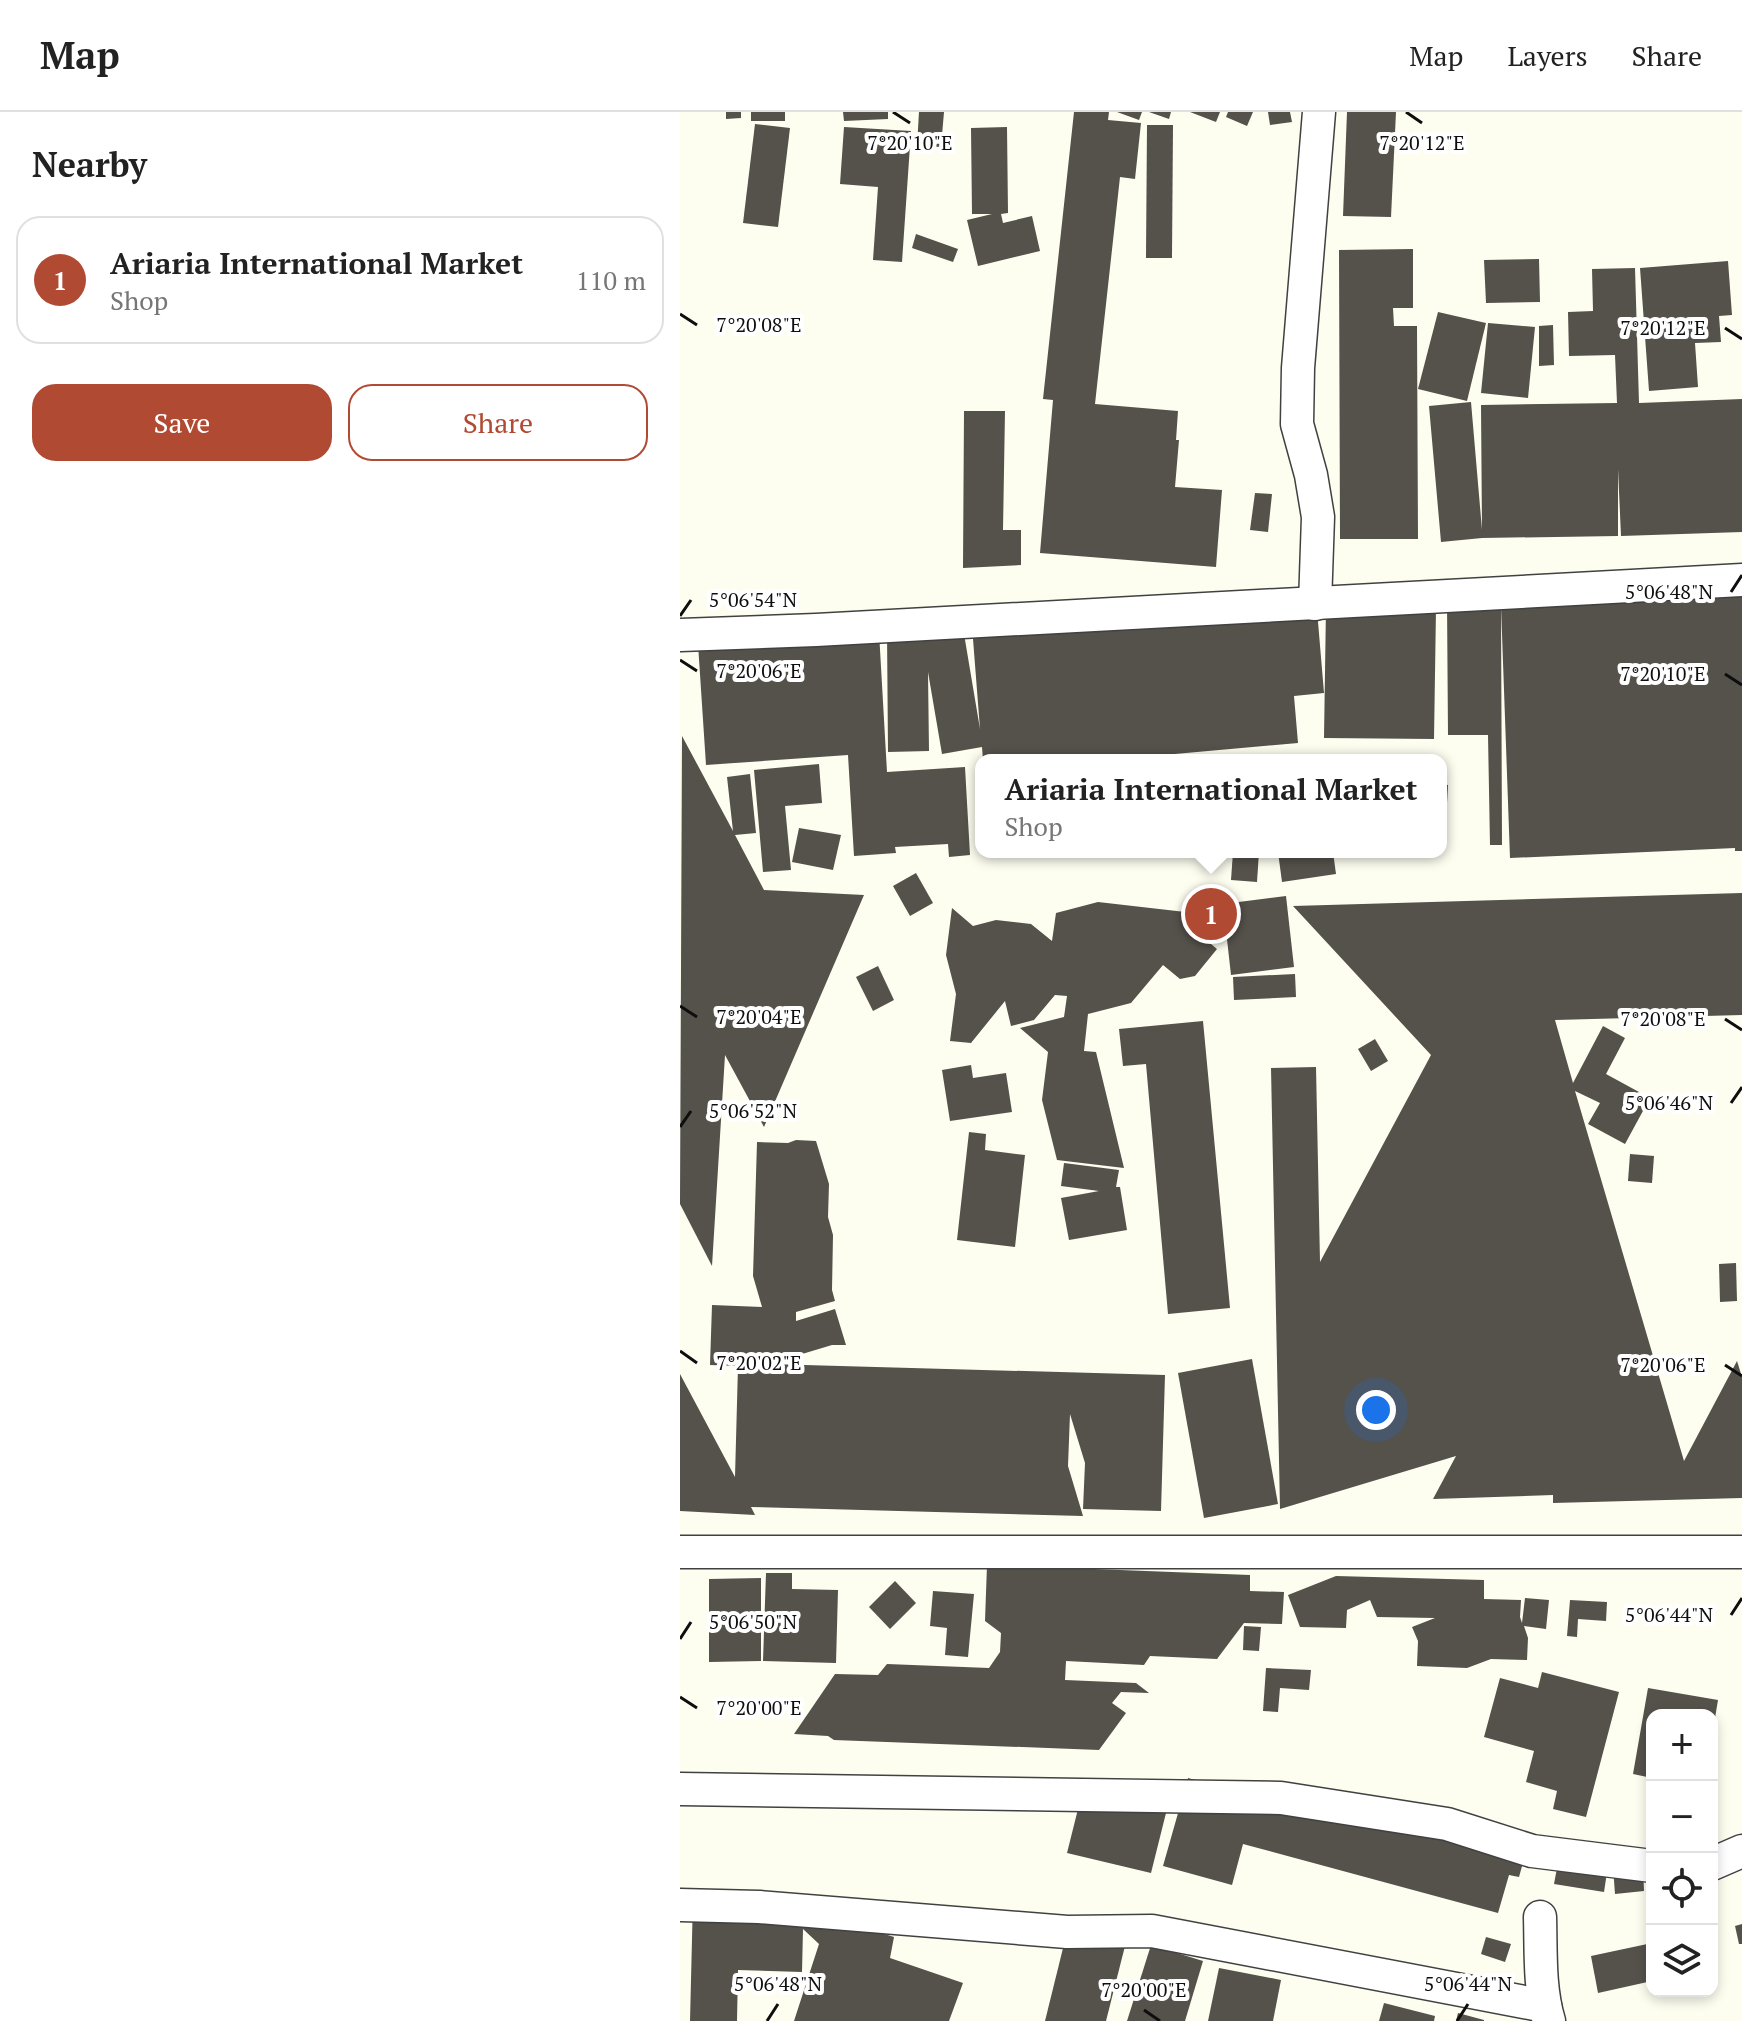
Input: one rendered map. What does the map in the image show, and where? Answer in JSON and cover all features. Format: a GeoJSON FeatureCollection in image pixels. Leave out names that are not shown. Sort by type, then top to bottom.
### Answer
{"type":"FeatureCollection","features":[{"type":"Feature","properties":{"kind":"street"},"geometry":{"type":"LineString","coordinates":[[1315,604],[1318,517],[1311,475],[1297,424],[1298,368],[1319,112]]}},
{"type":"Feature","properties":{"kind":"street"},"geometry":{"type":"LineString","coordinates":[[680,635],[1742,580]]}},
{"type":"Feature","properties":{"kind":"street"},"geometry":{"type":"LineString","coordinates":[[680,1552],[1742,1552]]}},
{"type":"Feature","properties":{"kind":"street"},"geometry":{"type":"LineString","coordinates":[[680,1789],[1281,1798],[1447,1824],[1532,1851],[1646,1865]]}},
{"type":"Feature","properties":{"kind":"street"},"geometry":{"type":"LineString","coordinates":[[1718,1861],[1742,1851]]}},
{"type":"Feature","properties":{"kind":"street"},"geometry":{"type":"LineString","coordinates":[[680,1905],[759,1907],[1067,1932],[1152,1931],[1547,2013],[1540,1917]]}},
{"type":"Feature","properties":{"kind":"building"},"geometry":{"type":"Polygon","coordinates":[[[726,112],[741,112],[741,118],[726,119],[726,112]]]}},
{"type":"Feature","properties":{"kind":"building"},"geometry":{"type":"Polygon","coordinates":[[[751,112],[785,112],[785,121],[751,121],[751,112]]]}},
{"type":"Feature","properties":{"kind":"building"},"geometry":{"type":"Polygon","coordinates":[[[843,112],[888,112],[888,119],[844,121],[843,112]]]}},
{"type":"Feature","properties":{"kind":"building"},"geometry":{"type":"Polygon","coordinates":[[[919,112],[944,112],[941,147],[917,146],[919,112]]]}},
{"type":"Feature","properties":{"kind":"building"},"geometry":{"type":"Polygon","coordinates":[[[1074,112],[1109,112],[1108,120],[1141,123],[1135,179],[1120,177],[1095,404],[1178,411],[1175,487],[1222,490],[1216,567],[1040,553],[1053,400],[1043,399],[1074,112]]]}},
{"type":"Feature","properties":{"kind":"building"},"geometry":{"type":"Polygon","coordinates":[[[1117,112],[1142,112],[1139,120],[1117,112]]]}},
{"type":"Feature","properties":{"kind":"building"},"geometry":{"type":"Polygon","coordinates":[[[1149,112],[1171,112],[1169,119],[1149,112]]]}},
{"type":"Feature","properties":{"kind":"building"},"geometry":{"type":"Polygon","coordinates":[[[1190,112],[1220,112],[1216,122],[1190,112]]]}},
{"type":"Feature","properties":{"kind":"building"},"geometry":{"type":"Polygon","coordinates":[[[1228,112],[1253,112],[1247,126],[1226,117],[1228,112]]]}},
{"type":"Feature","properties":{"kind":"building"},"geometry":{"type":"Polygon","coordinates":[[[1268,112],[1290,112],[1292,122],[1270,125],[1268,112]]]}},
{"type":"Feature","properties":{"kind":"building"},"geometry":{"type":"Polygon","coordinates":[[[1347,112],[1396,112],[1391,217],[1343,216],[1347,112]]]}},
{"type":"Feature","properties":{"kind":"building"},"geometry":{"type":"Polygon","coordinates":[[[755,124],[790,128],[778,227],[743,223],[755,124]]]}},
{"type":"Feature","properties":{"kind":"building"},"geometry":{"type":"Polygon","coordinates":[[[1147,125],[1173,125],[1172,258],[1146,258],[1147,125]]]}},
{"type":"Feature","properties":{"kind":"building"},"geometry":{"type":"Polygon","coordinates":[[[844,127],[911,131],[902,262],[873,260],[878,187],[840,184],[844,127]]]}},
{"type":"Feature","properties":{"kind":"building"},"geometry":{"type":"Polygon","coordinates":[[[1007,127],[1008,213],[1001,214],[1003,223],[1032,216],[1040,251],[978,266],[967,220],[992,214],[972,214],[971,128],[1007,127]]]}},
{"type":"Feature","properties":{"kind":"building"},"geometry":{"type":"Polygon","coordinates":[[[916,234],[958,249],[953,262],[912,248],[916,234]]]}},
{"type":"Feature","properties":{"kind":"building"},"geometry":{"type":"Polygon","coordinates":[[[1413,249],[1413,308],[1393,308],[1394,326],[1417,326],[1418,539],[1340,539],[1339,250],[1413,249]]]}},
{"type":"Feature","properties":{"kind":"building"},"geometry":{"type":"Polygon","coordinates":[[[1539,259],[1540,302],[1486,303],[1484,260],[1539,259]]]}},
{"type":"Feature","properties":{"kind":"building"},"geometry":{"type":"Polygon","coordinates":[[[1728,261],[1732,315],[1719,316],[1721,342],[1695,343],[1698,387],[1649,391],[1640,268],[1728,261]]]}},
{"type":"Feature","properties":{"kind":"building"},"geometry":{"type":"Polygon","coordinates":[[[1635,268],[1639,403],[1742,399],[1742,532],[1621,536],[1618,469],[1618,536],[1482,538],[1441,542],[1429,406],[1471,402],[1482,530],[1481,405],[1617,403],[1615,355],[1569,356],[1568,312],[1593,311],[1592,269],[1635,268]]]}},
{"type":"Feature","properties":{"kind":"building"},"geometry":{"type":"Polygon","coordinates":[[[1438,312],[1486,323],[1467,401],[1418,389],[1438,312]]]}},
{"type":"Feature","properties":{"kind":"building"},"geometry":{"type":"Polygon","coordinates":[[[1488,323],[1535,327],[1528,398],[1481,393],[1488,323]]]}},
{"type":"Feature","properties":{"kind":"building"},"geometry":{"type":"Polygon","coordinates":[[[1553,325],[1554,365],[1539,366],[1539,326],[1553,325]]]}},
{"type":"Feature","properties":{"kind":"building"},"geometry":{"type":"Polygon","coordinates":[[[964,411],[1005,411],[1003,530],[1021,530],[1021,565],[963,568],[964,411]]]}},
{"type":"Feature","properties":{"kind":"building"},"geometry":{"type":"Polygon","coordinates":[[[1255,493],[1272,494],[1268,532],[1250,530],[1255,493]]]}},
{"type":"Feature","properties":{"kind":"building"},"geometry":{"type":"Polygon","coordinates":[[[1742,591],[1742,851],[1735,851],[1735,848],[1510,858],[1501,606],[1502,845],[1490,845],[1488,735],[1448,735],[1447,602],[1742,591]]]}},
{"type":"Feature","properties":{"kind":"building"},"geometry":{"type":"Polygon","coordinates":[[[1326,606],[1436,608],[1434,739],[1324,738],[1326,606]]]}},
{"type":"Feature","properties":{"kind":"building"},"geometry":{"type":"Polygon","coordinates":[[[1317,610],[1324,693],[1294,696],[1298,743],[1175,754],[983,754],[982,747],[942,754],[928,672],[929,751],[888,752],[887,631],[962,622],[980,729],[972,626],[1317,610]]]}},
{"type":"Feature","properties":{"kind":"building"},"geometry":{"type":"Polygon","coordinates":[[[879,632],[887,772],[965,767],[970,855],[949,857],[948,844],[895,847],[896,853],[854,856],[848,755],[706,765],[698,644],[879,632]]]}},
{"type":"Feature","properties":{"kind":"building"},"geometry":{"type":"Polygon","coordinates":[[[682,736],[733,831],[727,777],[750,774],[756,833],[735,835],[764,890],[864,895],[764,1127],[725,1055],[712,1266],[680,1204],[682,736]]]}},
{"type":"Feature","properties":{"kind":"building"},"geometry":{"type":"Polygon","coordinates":[[[819,764],[822,803],[785,806],[791,870],[763,872],[754,770],[819,764]]]}},
{"type":"Feature","properties":{"kind":"building"},"geometry":{"type":"Polygon","coordinates":[[[799,828],[841,835],[833,870],[792,862],[799,828]]]}},
{"type":"Feature","properties":{"kind":"building"},"geometry":{"type":"Polygon","coordinates":[[[1233,858],[1259,858],[1257,882],[1231,880],[1233,858]]]}},
{"type":"Feature","properties":{"kind":"building"},"geometry":{"type":"Polygon","coordinates":[[[1279,858],[1334,858],[1336,874],[1282,882],[1279,858]]]}},
{"type":"Feature","properties":{"kind":"building"},"geometry":{"type":"Polygon","coordinates":[[[916,873],[933,903],[910,916],[893,886],[916,873]]]}},
{"type":"Feature","properties":{"kind":"building"},"geometry":{"type":"Polygon","coordinates":[[[1742,893],[1742,1015],[1555,1020],[1573,1083],[1603,1026],[1625,1038],[1606,1074],[1650,1098],[1625,1144],[1588,1124],[1600,1103],[1575,1091],[1684,1461],[1737,1361],[1742,1377],[1742,1498],[1553,1503],[1553,1495],[1433,1499],[1456,1456],[1280,1509],[1271,1068],[1316,1067],[1320,1262],[1431,1055],[1293,906],[1742,893]]]}},
{"type":"Feature","properties":{"kind":"building"},"geometry":{"type":"Polygon","coordinates":[[[1286,896],[1294,967],[1231,975],[1223,904],[1286,896]]]}},
{"type":"Feature","properties":{"kind":"building"},"geometry":{"type":"Polygon","coordinates":[[[1098,902],[1194,913],[1199,934],[1217,949],[1195,976],[1180,979],[1163,965],[1131,1003],[1088,1014],[1084,1051],[1096,1052],[1124,1168],[1057,1160],[1042,1100],[1048,1052],[1020,1028],[1064,1017],[1067,996],[1055,995],[1034,1020],[1011,1026],[1005,1001],[971,1043],[950,1041],[956,994],[946,955],[952,908],[973,926],[996,920],[1031,924],[1052,941],[1056,913],[1098,902]]]}},
{"type":"Feature","properties":{"kind":"building"},"geometry":{"type":"Polygon","coordinates":[[[878,966],[894,1000],[873,1011],[856,977],[878,966]]]}},
{"type":"Feature","properties":{"kind":"building"},"geometry":{"type":"Polygon","coordinates":[[[1295,974],[1296,997],[1234,1000],[1233,977],[1295,974]]]}},
{"type":"Feature","properties":{"kind":"building"},"geometry":{"type":"Polygon","coordinates":[[[1203,1021],[1230,1308],[1168,1314],[1146,1064],[1123,1066],[1119,1029],[1203,1021]]]}},
{"type":"Feature","properties":{"kind":"building"},"geometry":{"type":"Polygon","coordinates":[[[1375,1039],[1388,1061],[1371,1071],[1358,1049],[1375,1039]]]}},
{"type":"Feature","properties":{"kind":"building"},"geometry":{"type":"Polygon","coordinates":[[[971,1065],[973,1078],[1006,1073],[1012,1112],[950,1121],[942,1070],[971,1065]]]}},
{"type":"Feature","properties":{"kind":"building"},"geometry":{"type":"Polygon","coordinates":[[[969,1132],[986,1134],[985,1150],[1025,1155],[1015,1247],[957,1240],[969,1132]]]}},
{"type":"Feature","properties":{"kind":"building"},"geometry":{"type":"Polygon","coordinates":[[[796,1140],[816,1141],[829,1184],[828,1217],[833,1235],[832,1290],[835,1301],[796,1312],[796,1321],[835,1309],[846,1345],[832,1345],[769,1364],[1165,1375],[1161,1511],[1083,1509],[1085,1463],[1070,1414],[1068,1466],[1083,1516],[751,1507],[755,1515],[680,1511],[680,1374],[735,1477],[738,1366],[710,1365],[712,1305],[762,1307],[753,1276],[757,1142],[788,1143],[796,1140]]]}},
{"type":"Feature","properties":{"kind":"building"},"geometry":{"type":"Polygon","coordinates":[[[1630,1154],[1654,1156],[1652,1183],[1628,1181],[1630,1154]]]}},
{"type":"Feature","properties":{"kind":"building"},"geometry":{"type":"Polygon","coordinates":[[[1064,1163],[1119,1170],[1116,1187],[1120,1187],[1127,1230],[1069,1240],[1061,1198],[1099,1191],[1061,1186],[1064,1163]]]}},
{"type":"Feature","properties":{"kind":"building"},"geometry":{"type":"Polygon","coordinates":[[[1736,1263],[1737,1301],[1720,1302],[1719,1264],[1736,1263]]]}},
{"type":"Feature","properties":{"kind":"building"},"geometry":{"type":"Polygon","coordinates":[[[1252,1359],[1278,1504],[1204,1518],[1178,1373],[1252,1359]]]}},
{"type":"Feature","properties":{"kind":"building"},"geometry":{"type":"Polygon","coordinates":[[[987,1565],[1250,1575],[1250,1591],[1284,1592],[1282,1624],[1244,1623],[1217,1659],[1150,1656],[1144,1665],[1066,1661],[1065,1680],[1136,1683],[1149,1693],[1121,1692],[1112,1703],[1126,1713],[1099,1750],[834,1740],[828,1736],[794,1734],[835,1674],[878,1675],[887,1664],[989,1668],[1000,1652],[1001,1633],[985,1621],[987,1565]]]}},
{"type":"Feature","properties":{"kind":"building"},"geometry":{"type":"Polygon","coordinates":[[[766,1573],[792,1573],[792,1589],[838,1590],[836,1663],[763,1661],[766,1573]]]}},
{"type":"Feature","properties":{"kind":"building"},"geometry":{"type":"Polygon","coordinates":[[[1336,1576],[1484,1580],[1484,1599],[1521,1600],[1522,1623],[1525,1598],[1549,1600],[1546,1629],[1524,1626],[1528,1638],[1527,1660],[1491,1659],[1467,1668],[1417,1666],[1418,1641],[1412,1627],[1435,1618],[1377,1617],[1370,1600],[1347,1610],[1346,1628],[1300,1627],[1288,1595],[1336,1576]]]}},
{"type":"Feature","properties":{"kind":"building"},"geometry":{"type":"Polygon","coordinates":[[[761,1578],[761,1661],[709,1662],[709,1579],[761,1578]]]}},
{"type":"Feature","properties":{"kind":"building"},"geometry":{"type":"Polygon","coordinates":[[[895,1581],[916,1603],[890,1629],[869,1607],[895,1581]]]}},
{"type":"Feature","properties":{"kind":"building"},"geometry":{"type":"Polygon","coordinates":[[[933,1591],[974,1594],[968,1657],[945,1655],[947,1628],[930,1626],[933,1591]]]}},
{"type":"Feature","properties":{"kind":"building"},"geometry":{"type":"Polygon","coordinates":[[[1570,1600],[1607,1602],[1606,1621],[1578,1619],[1577,1637],[1567,1636],[1570,1600]]]}},
{"type":"Feature","properties":{"kind":"building"},"geometry":{"type":"Polygon","coordinates":[[[1244,1626],[1261,1627],[1259,1651],[1243,1650],[1244,1626]]]}},
{"type":"Feature","properties":{"kind":"building"},"geometry":{"type":"Polygon","coordinates":[[[1266,1668],[1311,1670],[1309,1690],[1280,1688],[1278,1712],[1263,1711],[1266,1668]]]}},
{"type":"Feature","properties":{"kind":"building"},"geometry":{"type":"Polygon","coordinates":[[[1542,1672],[1619,1692],[1586,1817],[1553,1809],[1557,1791],[1526,1782],[1534,1751],[1484,1737],[1500,1678],[1538,1688],[1542,1672]]]}},
{"type":"Feature","properties":{"kind":"building"},"geometry":{"type":"Polygon","coordinates":[[[1648,1688],[1718,1700],[1716,1709],[1646,1709],[1646,1777],[1633,1774],[1648,1688]]]}},
{"type":"Feature","properties":{"kind":"building"},"geometry":{"type":"Polygon","coordinates":[[[1188,1778],[1372,1828],[1527,1848],[1519,1877],[1509,1875],[1498,1913],[1243,1844],[1232,1885],[1163,1866],[1188,1778]]]}},
{"type":"Feature","properties":{"kind":"building"},"geometry":{"type":"Polygon","coordinates":[[[1083,1789],[1167,1809],[1151,1873],[1067,1853],[1083,1789]]]}},
{"type":"Feature","properties":{"kind":"building"},"geometry":{"type":"Polygon","coordinates":[[[1560,1852],[1609,1859],[1604,1892],[1554,1884],[1560,1852]]]}},
{"type":"Feature","properties":{"kind":"building"},"geometry":{"type":"Polygon","coordinates":[[[1643,1864],[1644,1891],[1615,1894],[1613,1867],[1643,1864]]]}},
{"type":"Feature","properties":{"kind":"building"},"geometry":{"type":"Polygon","coordinates":[[[693,1898],[812,1911],[894,1937],[890,1958],[963,1983],[949,2021],[794,2021],[819,1944],[803,1929],[802,1972],[738,1970],[737,2021],[690,2021],[693,1898]]]}},
{"type":"Feature","properties":{"kind":"building"},"geometry":{"type":"Polygon","coordinates":[[[1742,1924],[1742,1944],[1739,1944],[1735,1926],[1742,1924]]]}},
{"type":"Feature","properties":{"kind":"building"},"geometry":{"type":"Polygon","coordinates":[[[1067,1932],[1125,1946],[1106,2021],[1045,2021],[1067,1932]]]}},
{"type":"Feature","properties":{"kind":"building"},"geometry":{"type":"Polygon","coordinates":[[[1486,1937],[1511,1944],[1505,1962],[1481,1954],[1486,1937]]]}},
{"type":"Feature","properties":{"kind":"building"},"geometry":{"type":"Polygon","coordinates":[[[1646,1944],[1646,1982],[1598,1993],[1591,1956],[1646,1944]]]}},
{"type":"Feature","properties":{"kind":"building"},"geometry":{"type":"Polygon","coordinates":[[[1151,1945],[1203,1961],[1185,2021],[1127,2021],[1151,1945]]]}},
{"type":"Feature","properties":{"kind":"building"},"geometry":{"type":"Polygon","coordinates":[[[1219,1968],[1281,1980],[1273,2021],[1208,2021],[1219,1968]]]}},
{"type":"Feature","properties":{"kind":"building"},"geometry":{"type":"Polygon","coordinates":[[[1384,2003],[1435,2016],[1434,2021],[1379,2021],[1384,2003]]]}},
{"type":"Feature","properties":{"kind":"building"},"geometry":{"type":"Polygon","coordinates":[[[1458,2013],[1484,2020],[1484,2021],[1456,2021],[1458,2013]]]}},
{"type":"Feature","properties":{"kind":"place","name":"Ariaria International Market"},"geometry":{"type":"Point","coordinates":[1211,914]}}]}
